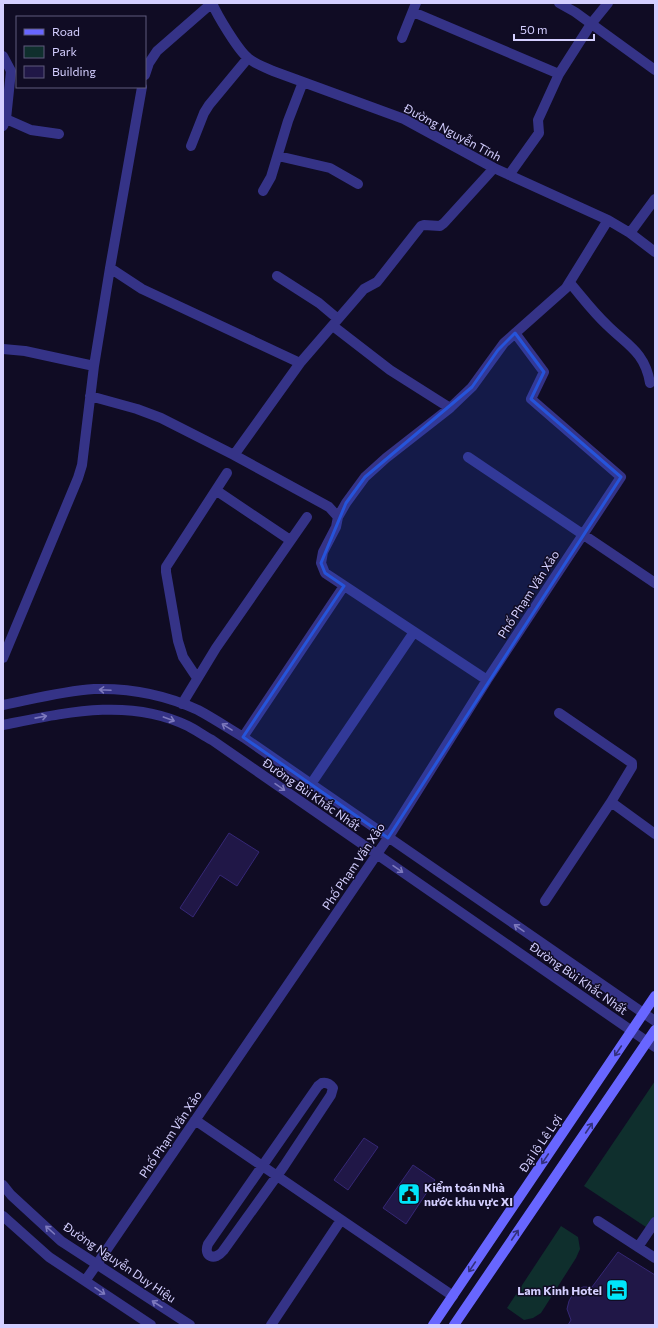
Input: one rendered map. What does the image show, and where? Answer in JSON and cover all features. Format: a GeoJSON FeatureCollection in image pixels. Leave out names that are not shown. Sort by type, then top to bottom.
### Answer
{"type":"FeatureCollection","features":[{"type":"Feature","properties":{"kind":"main road","name":"Đại lộ Lê Lợi"},"geometry":{"type":"LineString","coordinates":[[433,1325],[655,996]]}},
{"type":"Feature","properties":{"kind":"main road"},"geometry":{"type":"LineString","coordinates":[[454,1325],[651,1044],[655,1030]]}},
{"type":"Feature","properties":{"kind":"street","name":"Đường Nguyễn Tĩnh"},"geometry":{"type":"LineString","coordinates":[[212,3],[248,58],[273,71],[404,119],[494,168],[608,220],[630,233],[655,252]]}},
{"type":"Feature","properties":{"kind":"street"},"geometry":{"type":"LineString","coordinates":[[146,72],[149,63],[157,51],[212,3]]}},
{"type":"Feature","properties":{"kind":"street"},"geometry":{"type":"LineString","coordinates":[[559,3],[575,12],[655,70]]}},
{"type":"Feature","properties":{"kind":"street"},"geometry":{"type":"LineString","coordinates":[[509,175],[539,133],[538,120],[559,74],[591,24],[608,3]]}},
{"type":"Feature","properties":{"kind":"street"},"geometry":{"type":"LineString","coordinates":[[402,38],[414,7],[559,74]]}},
{"type":"Feature","properties":{"kind":"street"},"geometry":{"type":"LineString","coordinates":[[3,56],[11,71],[5,122],[31,130],[59,134]]}},
{"type":"Feature","properties":{"kind":"street"},"geometry":{"type":"LineString","coordinates":[[191,146],[204,113],[248,58]]}},
{"type":"Feature","properties":{"kind":"street"},"geometry":{"type":"LineString","coordinates":[[263,191],[271,177],[288,121],[303,82]]}},
{"type":"Feature","properties":{"kind":"street"},"geometry":{"type":"LineString","coordinates":[[3,658],[78,478],[82,465],[94,366],[142,88]]}},
{"type":"Feature","properties":{"kind":"street"},"geometry":{"type":"LineString","coordinates":[[278,156],[330,168],[358,184]]}},
{"type":"Feature","properties":{"kind":"street"},"geometry":{"type":"LineString","coordinates":[[234,455],[300,363],[364,289],[377,282],[421,226],[424,224],[440,226],[444,223],[494,168]]}},
{"type":"Feature","properties":{"kind":"street"},"geometry":{"type":"LineString","coordinates":[[630,233],[655,199]]}},
{"type":"Feature","properties":{"kind":"street"},"geometry":{"type":"LineString","coordinates":[[487,680],[325,573],[320,564],[323,552],[336,527],[338,517],[346,503],[365,477],[386,458],[450,408],[472,387],[498,350],[566,288],[608,220]]}},
{"type":"Feature","properties":{"kind":"street"},"geometry":{"type":"LineString","coordinates":[[110,268],[142,289],[300,363]]}},
{"type":"Feature","properties":{"kind":"street"},"geometry":{"type":"LineString","coordinates":[[277,276],[319,303],[335,322],[390,370],[450,408]]}},
{"type":"Feature","properties":{"kind":"street"},"geometry":{"type":"LineString","coordinates":[[570,283],[595,313],[633,349],[642,360],[650,383]]}},
{"type":"Feature","properties":{"kind":"street","name":"Phố Phạm Văn Xảo"},"geometry":{"type":"LineString","coordinates":[[85,1281],[388,838],[487,680],[621,477],[531,399],[544,372],[515,333]]}},
{"type":"Feature","properties":{"kind":"street"},"geometry":{"type":"LineString","coordinates":[[3,349],[25,351],[94,366]]}},
{"type":"Feature","properties":{"kind":"street"},"geometry":{"type":"LineString","coordinates":[[90,396],[137,409],[161,418],[234,455],[329,507],[338,517]]}},
{"type":"Feature","properties":{"kind":"street"},"geometry":{"type":"LineString","coordinates":[[468,457],[655,583]]}},
{"type":"Feature","properties":{"kind":"street"},"geometry":{"type":"LineString","coordinates":[[198,678],[183,657],[178,641],[166,567],[217,491],[227,473]]}},
{"type":"Feature","properties":{"kind":"street"},"geometry":{"type":"LineString","coordinates":[[217,491],[290,540]]}},
{"type":"Feature","properties":{"kind":"street"},"geometry":{"type":"LineString","coordinates":[[182,704],[216,648],[307,517]]}},
{"type":"Feature","properties":{"kind":"street"},"geometry":{"type":"LineString","coordinates":[[243,737],[344,586]]}},
{"type":"Feature","properties":{"kind":"street"},"geometry":{"type":"LineString","coordinates":[[311,784],[414,632]]}},
{"type":"Feature","properties":{"kind":"street","name":"Đường Bùi Khắc Nhất"},"geometry":{"type":"LineString","coordinates":[[3,705],[54,695],[94,690],[136,691],[172,700],[198,710],[243,737],[655,1021]]}},
{"type":"Feature","properties":{"kind":"street","name":"Đường Bùi Khắc Nhất"},"geometry":{"type":"LineString","coordinates":[[3,725],[57,714],[97,709],[131,710],[163,717],[188,726],[212,740],[651,1044]]}},
{"type":"Feature","properties":{"kind":"street"},"geometry":{"type":"LineString","coordinates":[[545,901],[611,802],[632,767],[632,764],[559,713]]}},
{"type":"Feature","properties":{"kind":"street"},"geometry":{"type":"LineString","coordinates":[[611,802],[655,834]]}},
{"type":"Feature","properties":{"kind":"street"},"geometry":{"type":"LineString","coordinates":[[322,1083],[330,1084],[332,1088],[331,1095],[277,1176],[219,1256],[212,1257],[207,1253],[206,1249],[208,1244],[263,1166],[318,1086],[322,1083]]}},
{"type":"Feature","properties":{"kind":"street"},"geometry":{"type":"LineString","coordinates":[[195,1120],[453,1296]]}},
{"type":"Feature","properties":{"kind":"street","name":"Đường Nguyễn Duy Hiệu"},"geometry":{"type":"LineString","coordinates":[[3,1185],[11,1195],[61,1241],[190,1325]]}},
{"type":"Feature","properties":{"kind":"street"},"geometry":{"type":"LineString","coordinates":[[3,1216],[49,1257],[151,1325]]}},
{"type":"Feature","properties":{"kind":"street"},"geometry":{"type":"LineString","coordinates":[[271,1325],[341,1220]]}},
{"type":"Feature","properties":{"kind":"street"},"geometry":{"type":"LineString","coordinates":[[598,1221],[655,1258]]}},
{"type":"Feature","properties":{"kind":"street"},"geometry":{"type":"LineString","coordinates":[[638,1247],[655,1222]]}},
{"type":"Feature","properties":{"kind":"highlighted area"},"geometry":{"type":"Polygon","coordinates":[[[515,333],[544,372],[531,399],[621,477],[388,838],[243,737],[344,586],[325,573],[321,563],[346,503],[365,477],[472,387],[498,350],[515,333]]]}},
{"type":"Feature","properties":{"kind":"green space"},"geometry":{"type":"Polygon","coordinates":[[[655,1081],[655,1233],[584,1186],[655,1081]]]}},
{"type":"Feature","properties":{"kind":"green space"},"geometry":{"type":"Polygon","coordinates":[[[561,1226],[578,1237],[580,1249],[576,1258],[541,1313],[533,1318],[524,1320],[507,1308],[561,1226]]]}},
{"type":"Feature","properties":{"kind":"building"},"geometry":{"type":"Polygon","coordinates":[[[229,833],[259,852],[237,886],[220,875],[193,917],[180,908],[229,833]]]}},
{"type":"Feature","properties":{"kind":"building"},"geometry":{"type":"Polygon","coordinates":[[[364,1138],[378,1147],[348,1190],[334,1180],[364,1138]]]}},
{"type":"Feature","properties":{"kind":"building","name":"Kiểm toán Nhà nước khu vực XI"},"geometry":{"type":"Polygon","coordinates":[[[413,1165],[435,1180],[406,1224],[383,1208],[413,1165]]]}},
{"type":"Feature","properties":{"kind":"building","name":"Lam Kinh Hotel"},"geometry":{"type":"Polygon","coordinates":[[[618,1252],[655,1275],[655,1325],[568,1325],[571,1320],[567,1309],[574,1292],[583,1287],[592,1287],[618,1252]]]}},
{"type":"Feature","properties":{"kind":"place","name":"Kiểm toán Nhà nước khu vực XI"},"geometry":{"type":"Point","coordinates":[409,1194]}},
{"type":"Feature","properties":{"kind":"place","name":"Lam Kinh Hotel"},"geometry":{"type":"Point","coordinates":[617,1290]}}]}
